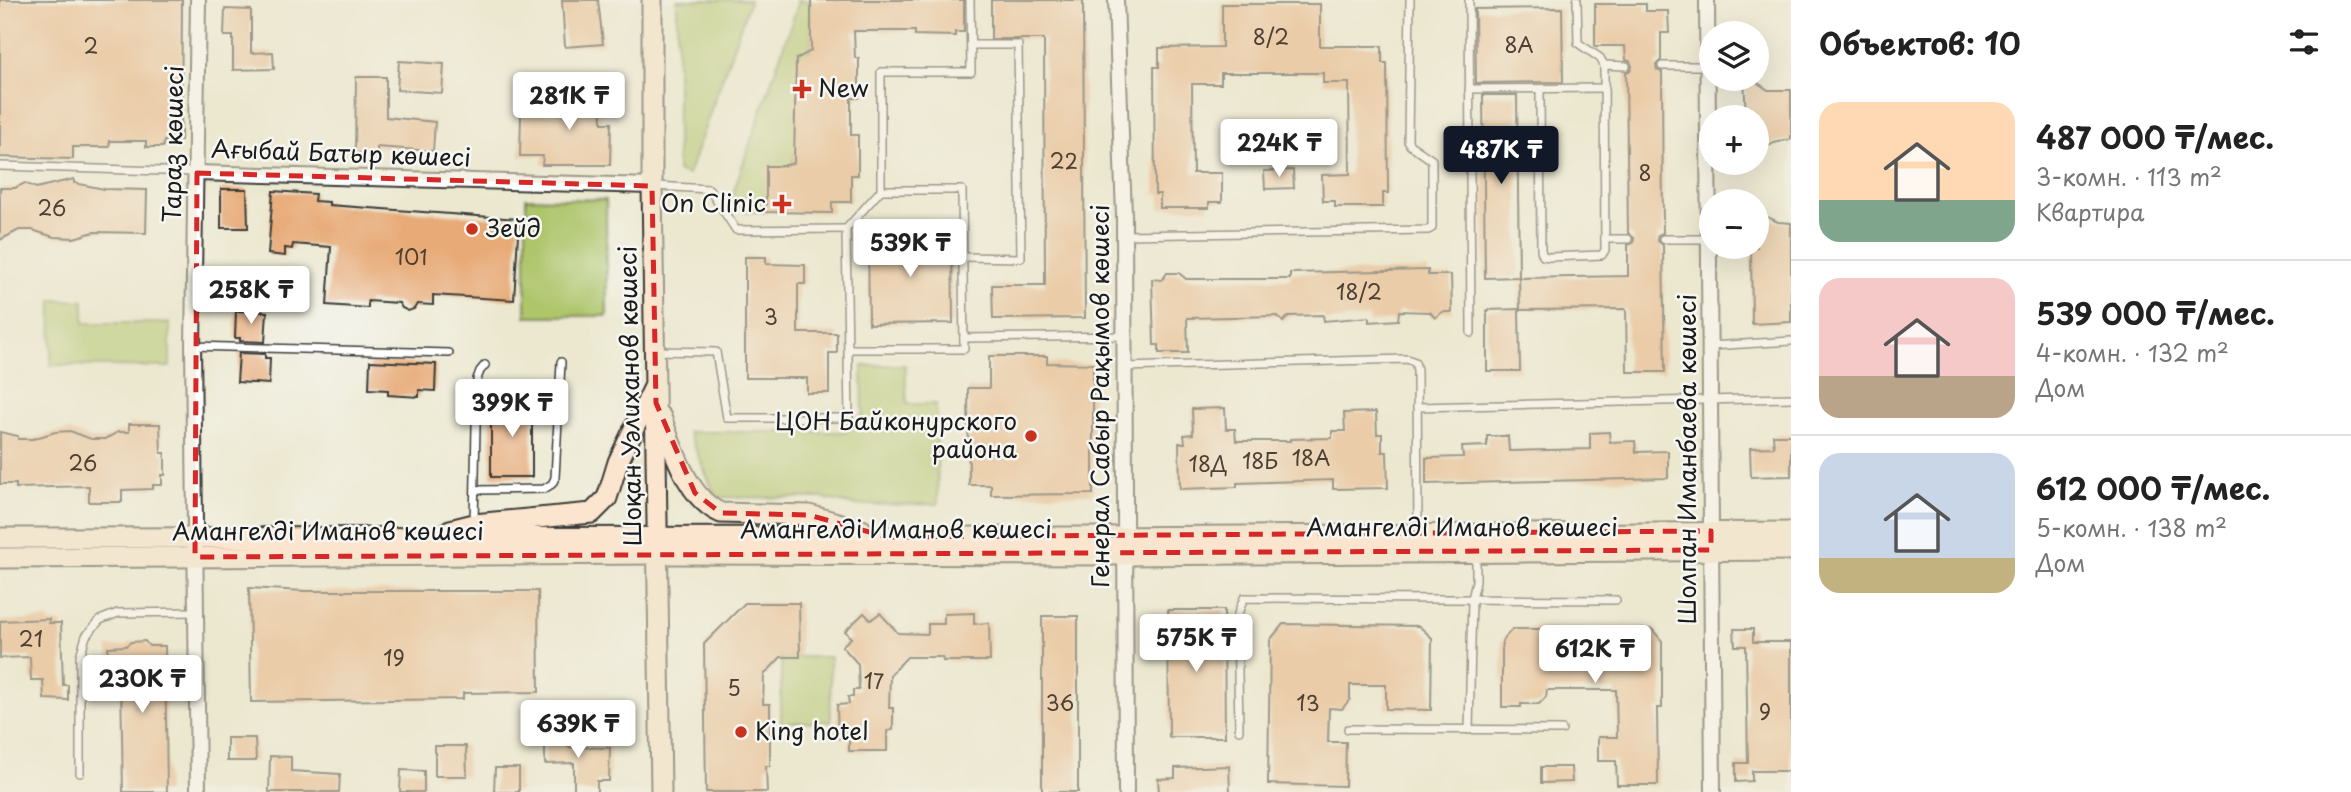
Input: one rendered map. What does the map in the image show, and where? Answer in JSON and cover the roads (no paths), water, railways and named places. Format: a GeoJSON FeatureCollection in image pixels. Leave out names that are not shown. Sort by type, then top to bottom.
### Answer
{"type":"FeatureCollection","features":[{"type":"Feature","properties":{"kind":"main road","name":"Шоқан Уәлиханов көшесі"},"geometry":{"type":"LineString","coordinates":[[652,0],[652,186],[661,792]]}},
{"type":"Feature","properties":{"kind":"main road"},"geometry":{"type":"LineString","coordinates":[[419,538],[474,524],[592,513],[607,499],[618,462],[656,393]]}},
{"type":"Feature","properties":{"kind":"main road"},"geometry":{"type":"LineString","coordinates":[[656,393],[668,435],[695,494],[708,507],[721,513],[810,515],[887,537]]}},
{"type":"Feature","properties":{"kind":"main road","name":"Амангелді Иманов көшесі"},"geometry":{"type":"LineString","coordinates":[[0,538],[195,547],[1124,546],[1476,552],[1711,541],[1791,532]]}},
{"type":"Feature","properties":{"kind":"main road","name":"Амангелді Иманов көшесі"},"geometry":{"type":"LineString","coordinates":[[0,558],[419,538],[658,545],[887,537],[1124,546],[1418,534],[1711,541],[1791,550]]}},
{"type":"Feature","properties":{"kind":"street","name":"Тараз көшесі"},"geometry":{"type":"LineString","coordinates":[[198,0],[193,346],[198,792]]}},
{"type":"Feature","properties":{"kind":"street","name":"Генерал Сабыр Рақымов көшесі"},"geometry":{"type":"LineString","coordinates":[[1116,0],[1124,235],[1126,792]]}},
{"type":"Feature","properties":{"kind":"street","name":"Шолпан Иманбаева көшесі"},"geometry":{"type":"LineString","coordinates":[[1707,0],[1707,21]]}},
{"type":"Feature","properties":{"kind":"street","name":"Шолпан Иманбаева көшесі"},"geometry":{"type":"LineString","coordinates":[[1708,91],[1709,189]]}},
{"type":"Feature","properties":{"kind":"street","name":"Ағыбай Батыр көшесі"},"geometry":{"type":"LineString","coordinates":[[197,173],[652,186]]}},
{"type":"Feature","properties":{"kind":"street","name":"Шолпан Иманбаева көшесі"},"geometry":{"type":"LineString","coordinates":[[1709,259],[1713,792]]}},
{"type":"Feature","properties":{"kind":"lane"},"geometry":{"type":"LineString","coordinates":[[655,351],[716,352],[727,418],[849,418],[846,229],[881,190],[881,72],[971,72],[970,0]]}},
{"type":"Feature","properties":{"kind":"lane"},"geometry":{"type":"LineString","coordinates":[[1124,235],[1432,228],[1432,160],[1408,141],[1410,0]]}},
{"type":"Feature","properties":{"kind":"lane"},"geometry":{"type":"LineString","coordinates":[[1469,0],[1471,333]]}},
{"type":"Feature","properties":{"kind":"lane"},"geometry":{"type":"LineString","coordinates":[[1540,89],[1543,256],[1602,254],[1605,250],[1604,65],[1600,58],[1578,43],[1577,0]]}},
{"type":"Feature","properties":{"kind":"lane"},"geometry":{"type":"LineString","coordinates":[[963,257],[1021,258],[1018,45],[971,45]]}},
{"type":"Feature","properties":{"kind":"lane"},"geometry":{"type":"LineString","coordinates":[[1604,65],[1626,66]]}},
{"type":"Feature","properties":{"kind":"lane"},"geometry":{"type":"LineString","coordinates":[[1662,66],[1699,66]]}},
{"type":"Feature","properties":{"kind":"lane"},"geometry":{"type":"LineString","coordinates":[[1469,89],[1605,88]]}},
{"type":"Feature","properties":{"kind":"lane"},"geometry":{"type":"LineString","coordinates":[[0,166],[197,173]]}},
{"type":"Feature","properties":{"kind":"lane"},"geometry":{"type":"LineString","coordinates":[[652,186],[709,189],[737,230],[846,229]]}},
{"type":"Feature","properties":{"kind":"lane"},"geometry":{"type":"LineString","coordinates":[[848,349],[964,349],[962,190],[881,190]]}},
{"type":"Feature","properties":{"kind":"lane"},"geometry":{"type":"LineString","coordinates":[[1605,239],[1628,239]]}},
{"type":"Feature","properties":{"kind":"lane"},"geometry":{"type":"LineString","coordinates":[[1663,239],[1699,239]]}},
{"type":"Feature","properties":{"kind":"lane"},"geometry":{"type":"LineString","coordinates":[[964,338],[1124,336]]}},
{"type":"Feature","properties":{"kind":"lane"},"geometry":{"type":"LineString","coordinates":[[1710,346],[1791,341]]}},
{"type":"Feature","properties":{"kind":"lane"},"geometry":{"type":"LineString","coordinates":[[193,346],[449,353]]}},
{"type":"Feature","properties":{"kind":"lane"},"geometry":{"type":"LineString","coordinates":[[1124,367],[1407,359],[1415,362],[1418,370],[1418,534]]}},
{"type":"Feature","properties":{"kind":"lane"},"geometry":{"type":"LineString","coordinates":[[476,490],[544,489],[552,485],[555,478],[561,362]]}},
{"type":"Feature","properties":{"kind":"lane"},"geometry":{"type":"LineString","coordinates":[[474,524],[477,379],[485,365]]}},
{"type":"Feature","properties":{"kind":"lane"},"geometry":{"type":"LineString","coordinates":[[1417,407],[1791,398]]}},
{"type":"Feature","properties":{"kind":"lane"},"geometry":{"type":"LineString","coordinates":[[1469,730],[1472,599],[1476,581],[1476,552]]}},
{"type":"Feature","properties":{"kind":"lane"},"geometry":{"type":"LineString","coordinates":[[1239,730],[1237,616],[1244,598],[1616,600]]}},
{"type":"Feature","properties":{"kind":"lane"},"geometry":{"type":"LineString","coordinates":[[80,773],[80,656],[86,636],[100,620],[118,612],[196,612]]}},
{"type":"Feature","properties":{"kind":"lane"},"geometry":{"type":"LineString","coordinates":[[1348,729],[1562,730]]}},
{"type":"Feature","properties":{"kind":"place","name":"New"},"geometry":{"type":"Point","coordinates":[802,89]}},
{"type":"Feature","properties":{"kind":"place","name":"On Clinic"},"geometry":{"type":"Point","coordinates":[782,204]}},
{"type":"Feature","properties":{"kind":"place","name":"Зейд"},"geometry":{"type":"Point","coordinates":[472,229]}},
{"type":"Feature","properties":{"kind":"place","name":"ЦОН Байконурского района"},"geometry":{"type":"Point","coordinates":[1031,436]}},
{"type":"Feature","properties":{"kind":"place","name":"King hotel"},"geometry":{"type":"Point","coordinates":[741,732]}}]}
